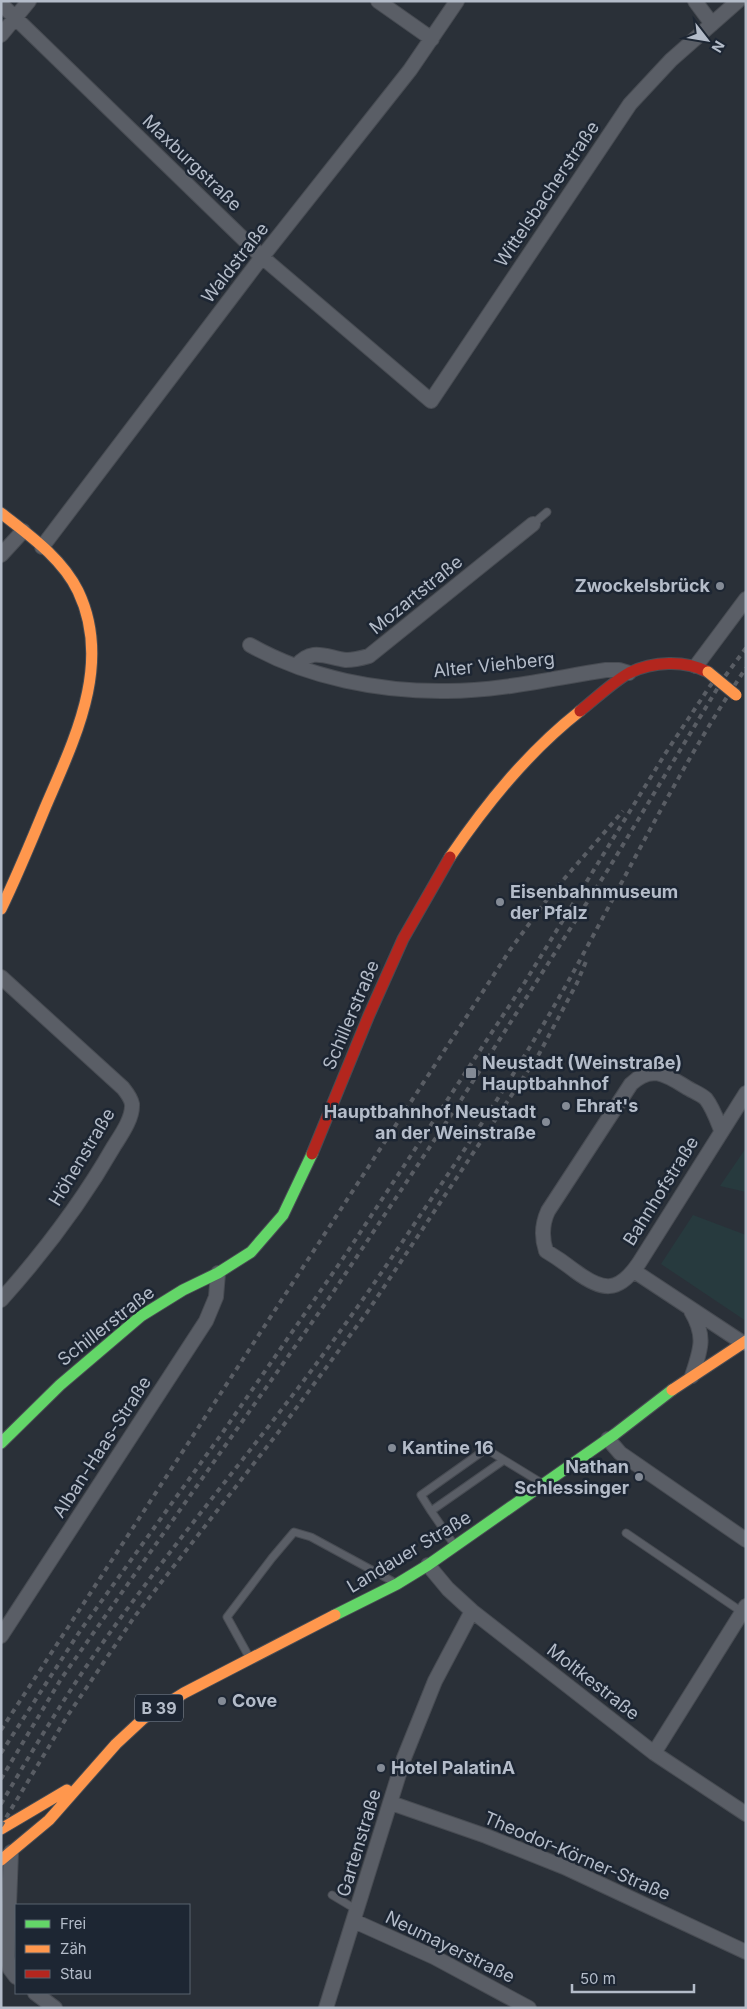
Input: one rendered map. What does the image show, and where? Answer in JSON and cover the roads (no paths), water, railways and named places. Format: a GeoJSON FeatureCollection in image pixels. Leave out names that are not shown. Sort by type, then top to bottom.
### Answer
{"type":"FeatureCollection","features":[{"type":"Feature","properties":{"kind":"street"},"geometry":{"type":"LineString","coordinates":[[1,35],[29,1]]}},
{"type":"Feature","properties":{"kind":"street"},"geometry":{"type":"LineString","coordinates":[[378,1],[432,39]]}},
{"type":"Feature","properties":{"kind":"street","name":"Waldstraße"},"geometry":{"type":"LineString","coordinates":[[42,547],[262,257],[374,117],[432,39],[457,1]]}},
{"type":"Feature","properties":{"kind":"street"},"geometry":{"type":"LineString","coordinates":[[695,1],[712,24]]}},
{"type":"Feature","properties":{"kind":"street","name":"Wittelsbacherstraße"},"geometry":{"type":"LineString","coordinates":[[430,401],[630,104],[656,74],[738,1]]}},
{"type":"Feature","properties":{"kind":"street","name":"Maxburgstraße"},"geometry":{"type":"LineString","coordinates":[[1,4],[262,257],[430,401]]}},
{"type":"Feature","properties":{"kind":"street"},"geometry":{"type":"LineString","coordinates":[[1,513],[42,547],[67,573],[81,598],[90,634],[92,665],[86,709],[1,909]]}},
{"type":"Feature","properties":{"kind":"street","name":"Mozartstraße"},"geometry":{"type":"LineString","coordinates":[[296,666],[306,657],[315,654],[348,660],[369,656],[533,524]]}},
{"type":"Feature","properties":{"kind":"street"},"geometry":{"type":"LineString","coordinates":[[1,555],[23,531]]}},
{"type":"Feature","properties":{"kind":"street"},"geometry":{"type":"LineString","coordinates":[[746,600],[702,669],[746,705]]}},
{"type":"Feature","properties":{"kind":"street","name":"Alter Viehberg"},"geometry":{"type":"LineString","coordinates":[[250,645],[270,656],[296,666],[339,678],[379,686],[448,691],[483,688],[606,670],[618,670],[629,673]]}},
{"type":"Feature","properties":{"kind":"street","name":"Schillerstraße"},"geometry":{"type":"LineString","coordinates":[[1,1443],[60,1385],[141,1316],[183,1290],[218,1273],[251,1252],[283,1215],[304,1174],[403,939],[446,864],[481,812],[525,761],[564,724],[629,673],[651,666],[676,663],[702,669]]}},
{"type":"Feature","properties":{"kind":"street","name":"Höhenstraße"},"geometry":{"type":"LineString","coordinates":[[1,977],[123,1088],[129,1095],[132,1105],[125,1127],[74,1209],[34,1263],[1,1300]]}},
{"type":"Feature","properties":{"kind":"street","name":"Bahnhofstraße"},"geometry":{"type":"LineString","coordinates":[[721,1130],[715,1114],[705,1098],[667,1075],[650,1073],[636,1079],[544,1218],[542,1234],[546,1251],[590,1282],[602,1286],[617,1285],[623,1282],[634,1271],[746,1092]]}},
{"type":"Feature","properties":{"kind":"street","name":"Bahnhofstraße"},"geometry":{"type":"LineString","coordinates":[[634,1271],[745,1343]]}},
{"type":"Feature","properties":{"kind":"street","name":"Alban-Haas-Straße"},"geometry":{"type":"LineString","coordinates":[[1,1636],[206,1321],[216,1297],[218,1273]]}},
{"type":"Feature","properties":{"kind":"street"},"geometry":{"type":"LineString","coordinates":[[689,1308],[697,1321],[701,1338],[699,1355],[692,1378]]}},
{"type":"Feature","properties":{"kind":"street","name":"Landauer Straße"},"geometry":{"type":"LineString","coordinates":[[7,1853],[49,1820],[130,1730],[144,1718],[250,1658],[397,1584],[428,1565],[608,1438],[669,1392],[745,1343]]}},
{"type":"Feature","properties":{"kind":"street"},"geometry":{"type":"LineString","coordinates":[[608,1438],[620,1453],[746,1540]]}},
{"type":"Feature","properties":{"kind":"street","name":"Moltkestraße"},"geometry":{"type":"LineString","coordinates":[[428,1565],[448,1589],[472,1611],[654,1754],[746,1814]]}},
{"type":"Feature","properties":{"kind":"street"},"geometry":{"type":"LineString","coordinates":[[654,1754],[744,1609]]}},
{"type":"Feature","properties":{"kind":"street","name":"Gartenstraße"},"geometry":{"type":"LineString","coordinates":[[326,2008],[404,1758],[435,1681],[472,1611]]}},
{"type":"Feature","properties":{"kind":"street","name":"Landauer Straße"},"geometry":{"type":"LineString","coordinates":[[1,1830],[85,1779]]}},
{"type":"Feature","properties":{"kind":"street","name":"Theodor-Körner-Straße"},"geometry":{"type":"LineString","coordinates":[[391,1803],[486,1836],[564,1867],[746,1952]]}},
{"type":"Feature","properties":{"kind":"street"},"geometry":{"type":"LineString","coordinates":[[7,1853],[10,1891],[4,1910],[4,1958],[15,1976]]}},
{"type":"Feature","properties":{"kind":"street","name":"Neumayerstraße"},"geometry":{"type":"LineString","coordinates":[[356,1916],[529,2008]]}},
{"type":"Feature","properties":{"kind":"street"},"geometry":{"type":"LineString","coordinates":[[36,1994],[55,2008]]}},
{"type":"Feature","properties":{"kind":"lane","name":"Mozartstraße"},"geometry":{"type":"LineString","coordinates":[[533,524],[547,512]]}},
{"type":"Feature","properties":{"kind":"lane"},"geometry":{"type":"LineString","coordinates":[[456,1547],[421,1495],[486,1449],[543,1484]]}},
{"type":"Feature","properties":{"kind":"lane"},"geometry":{"type":"LineString","coordinates":[[432,1511],[504,1460]]}},
{"type":"Feature","properties":{"kind":"lane"},"geometry":{"type":"LineString","coordinates":[[250,1658],[227,1617],[294,1532],[311,1537],[397,1584]]}},
{"type":"Feature","properties":{"kind":"lane"},"geometry":{"type":"LineString","coordinates":[[626,1533],[744,1609]]}},
{"type":"Feature","properties":{"kind":"lane"},"geometry":{"type":"LineString","coordinates":[[332,1895],[356,1916]]}},
{"type":"Feature","properties":{"kind":"railway"},"geometry":{"type":"LineString","coordinates":[[1,1779],[61,1679],[332,1294],[461,1100],[609,868],[723,679],[746,648]]}},
{"type":"Feature","properties":{"kind":"railway"},"geometry":{"type":"LineString","coordinates":[[1,1804],[73,1686],[99,1648],[325,1352],[381,1274],[465,1149],[549,1015],[683,771],[746,668]]}},
{"type":"Feature","properties":{"kind":"railway"},"geometry":{"type":"LineString","coordinates":[[1,1753],[80,1631],[223,1432],[346,1254],[525,982],[665,754],[721,672]]}},
{"type":"Feature","properties":{"kind":"railway"},"geometry":{"type":"LineString","coordinates":[[1,1730],[510,950],[551,894],[623,811]]}},
{"type":"Feature","properties":{"kind":"railway"},"geometry":{"type":"LineString","coordinates":[[1,1826],[68,1715],[135,1616],[280,1430],[368,1311],[539,1054],[577,983],[587,959]]}},
{"type":"Feature","properties":{"kind":"place","name":"Zwockelsbrück"},"geometry":{"type":"Point","coordinates":[720,586]}},
{"type":"Feature","properties":{"kind":"place","name":"Eisenbahnmuseum der Pfalz"},"geometry":{"type":"Point","coordinates":[500,902]}},
{"type":"Feature","properties":{"kind":"place","name":"Neustadt (Weinstraße) Hauptbahnhof"},"geometry":{"type":"Point","coordinates":[471,1073]}},
{"type":"Feature","properties":{"kind":"place","name":"Ehrat's"},"geometry":{"type":"Point","coordinates":[566,1106]}},
{"type":"Feature","properties":{"kind":"place","name":"Hauptbahnhof Neustadt an der Weinstraße"},"geometry":{"type":"Point","coordinates":[546,1122]}},
{"type":"Feature","properties":{"kind":"place","name":"Kantine 16"},"geometry":{"type":"Point","coordinates":[392,1448]}},
{"type":"Feature","properties":{"kind":"place","name":"Nathan Schlessinger"},"geometry":{"type":"Point","coordinates":[639,1477]}},
{"type":"Feature","properties":{"kind":"place","name":"Cove"},"geometry":{"type":"Point","coordinates":[222,1701]}},
{"type":"Feature","properties":{"kind":"place","name":"Hotel PalatinA"},"geometry":{"type":"Point","coordinates":[381,1768]}}]}
